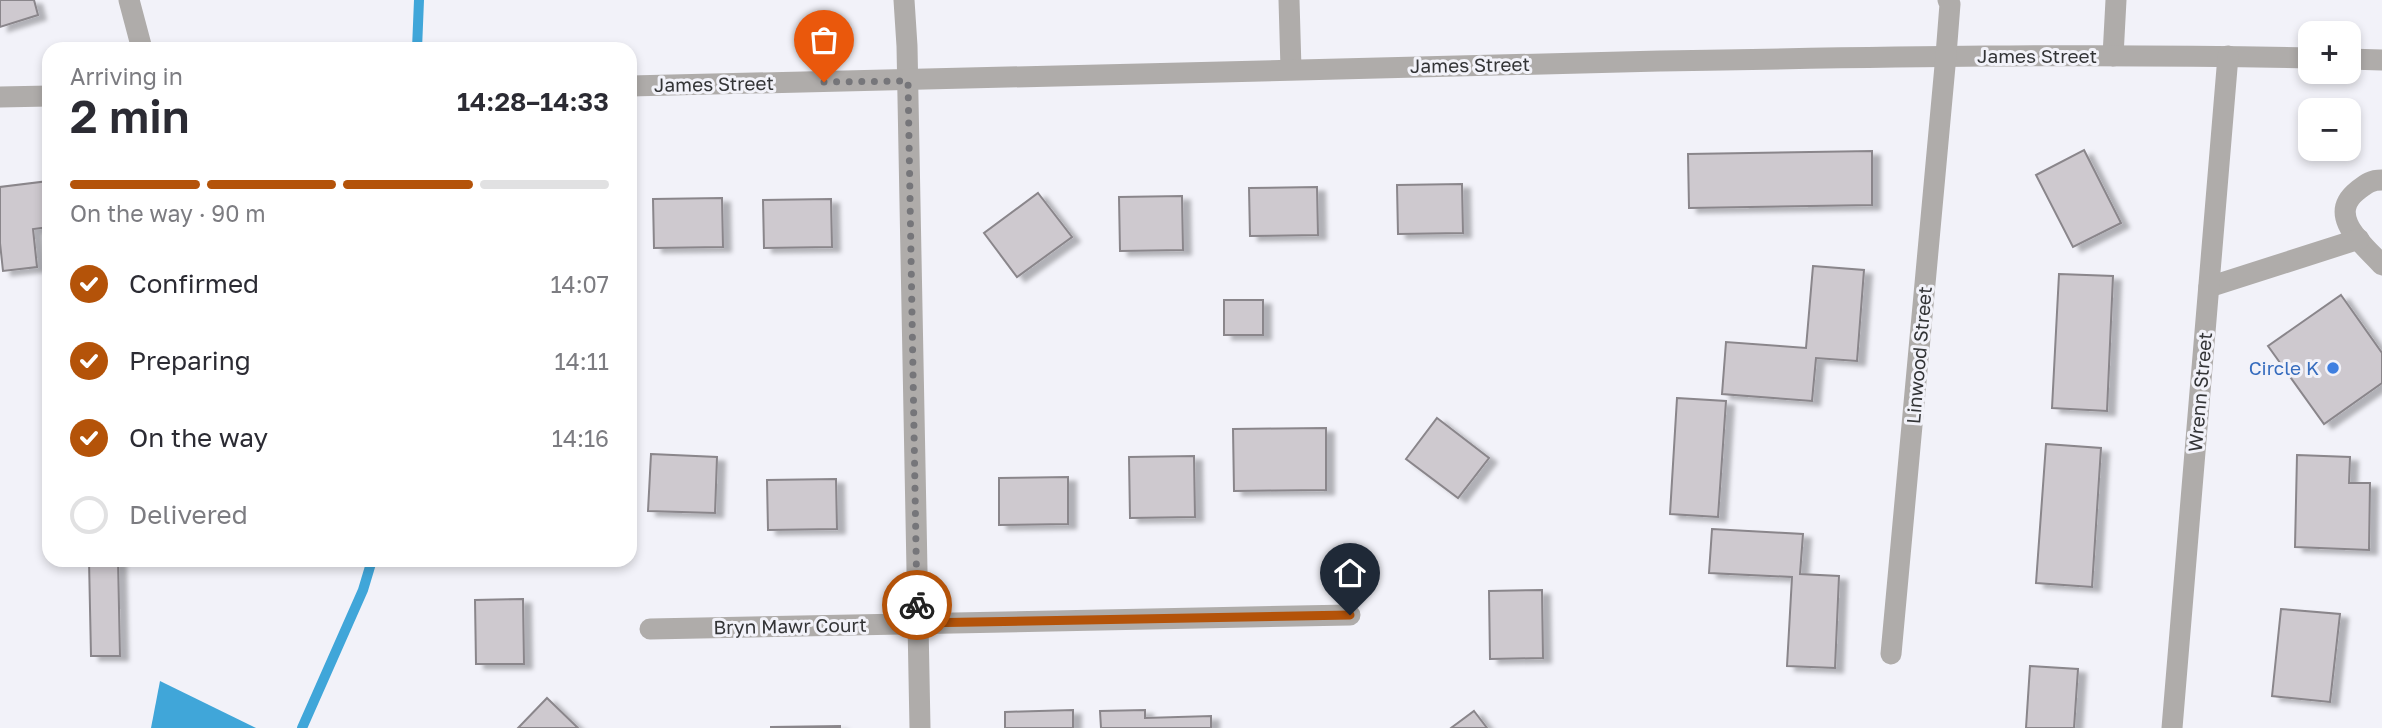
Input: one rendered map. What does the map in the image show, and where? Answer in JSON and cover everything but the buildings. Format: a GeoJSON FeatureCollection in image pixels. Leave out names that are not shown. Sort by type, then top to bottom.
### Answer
{"type":"FeatureCollection","features":[{"type":"Feature","properties":{"kind":"street"},"geometry":{"type":"LineString","coordinates":[[129,0],[140,42]]}},
{"type":"Feature","properties":{"kind":"street"},"geometry":{"type":"LineString","coordinates":[[904,0],[908,81],[920,728]]}},
{"type":"Feature","properties":{"kind":"street"},"geometry":{"type":"LineString","coordinates":[[1289,0],[1291,69]]}},
{"type":"Feature","properties":{"kind":"street","name":"Linwood Street"},"geometry":{"type":"LineString","coordinates":[[1891,654],[1946,55],[1950,4],[1948,0]]}},
{"type":"Feature","properties":{"kind":"street"},"geometry":{"type":"LineString","coordinates":[[2113,56],[2116,0]]}},
{"type":"Feature","properties":{"kind":"street","name":"James Street"},"geometry":{"type":"LineString","coordinates":[[637,86],[1946,55],[2298,58]]}},
{"type":"Feature","properties":{"kind":"street","name":"Wrenn Street"},"geometry":{"type":"LineString","coordinates":[[2172,728],[2228,56]]}},
{"type":"Feature","properties":{"kind":"street"},"geometry":{"type":"LineString","coordinates":[[2361,59],[2382,60]]}},
{"type":"Feature","properties":{"kind":"street"},"geometry":{"type":"LineString","coordinates":[[0,97],[42,96]]}},
{"type":"Feature","properties":{"kind":"street"},"geometry":{"type":"LineString","coordinates":[[2382,180],[2371,180],[2349,197],[2344,210],[2348,227],[2382,265]]}},
{"type":"Feature","properties":{"kind":"street"},"geometry":{"type":"LineString","coordinates":[[2209,287],[2359,239]]}},
{"type":"Feature","properties":{"kind":"street","name":"Bryn Mawr Court"},"geometry":{"type":"LineString","coordinates":[[650,629],[1350,615]]}},
{"type":"Feature","properties":{"kind":"water"},"geometry":{"type":"Polygon","coordinates":[[[160,681],[256,728],[151,728],[160,681]]]}},
{"type":"Feature","properties":{"kind":"waterway"},"geometry":{"type":"LineString","coordinates":[[417,42],[419,0]]}},
{"type":"Feature","properties":{"kind":"waterway"},"geometry":{"type":"LineString","coordinates":[[302,728],[363,590],[370,567]]}},
{"type":"Feature","properties":{"kind":"way so far"},"geometry":{"type":"LineString","coordinates":[[824,82],[908,81],[917,605]]}},
{"type":"Feature","properties":{"kind":"place","name":"Circle K"},"geometry":{"type":"Point","coordinates":[2333,368]}},
{"type":"Feature","properties":{"kind":"route"},"geometry":{"type":"LineString","coordinates":[[917,605],[918,623],[1350,615]]}}]}
